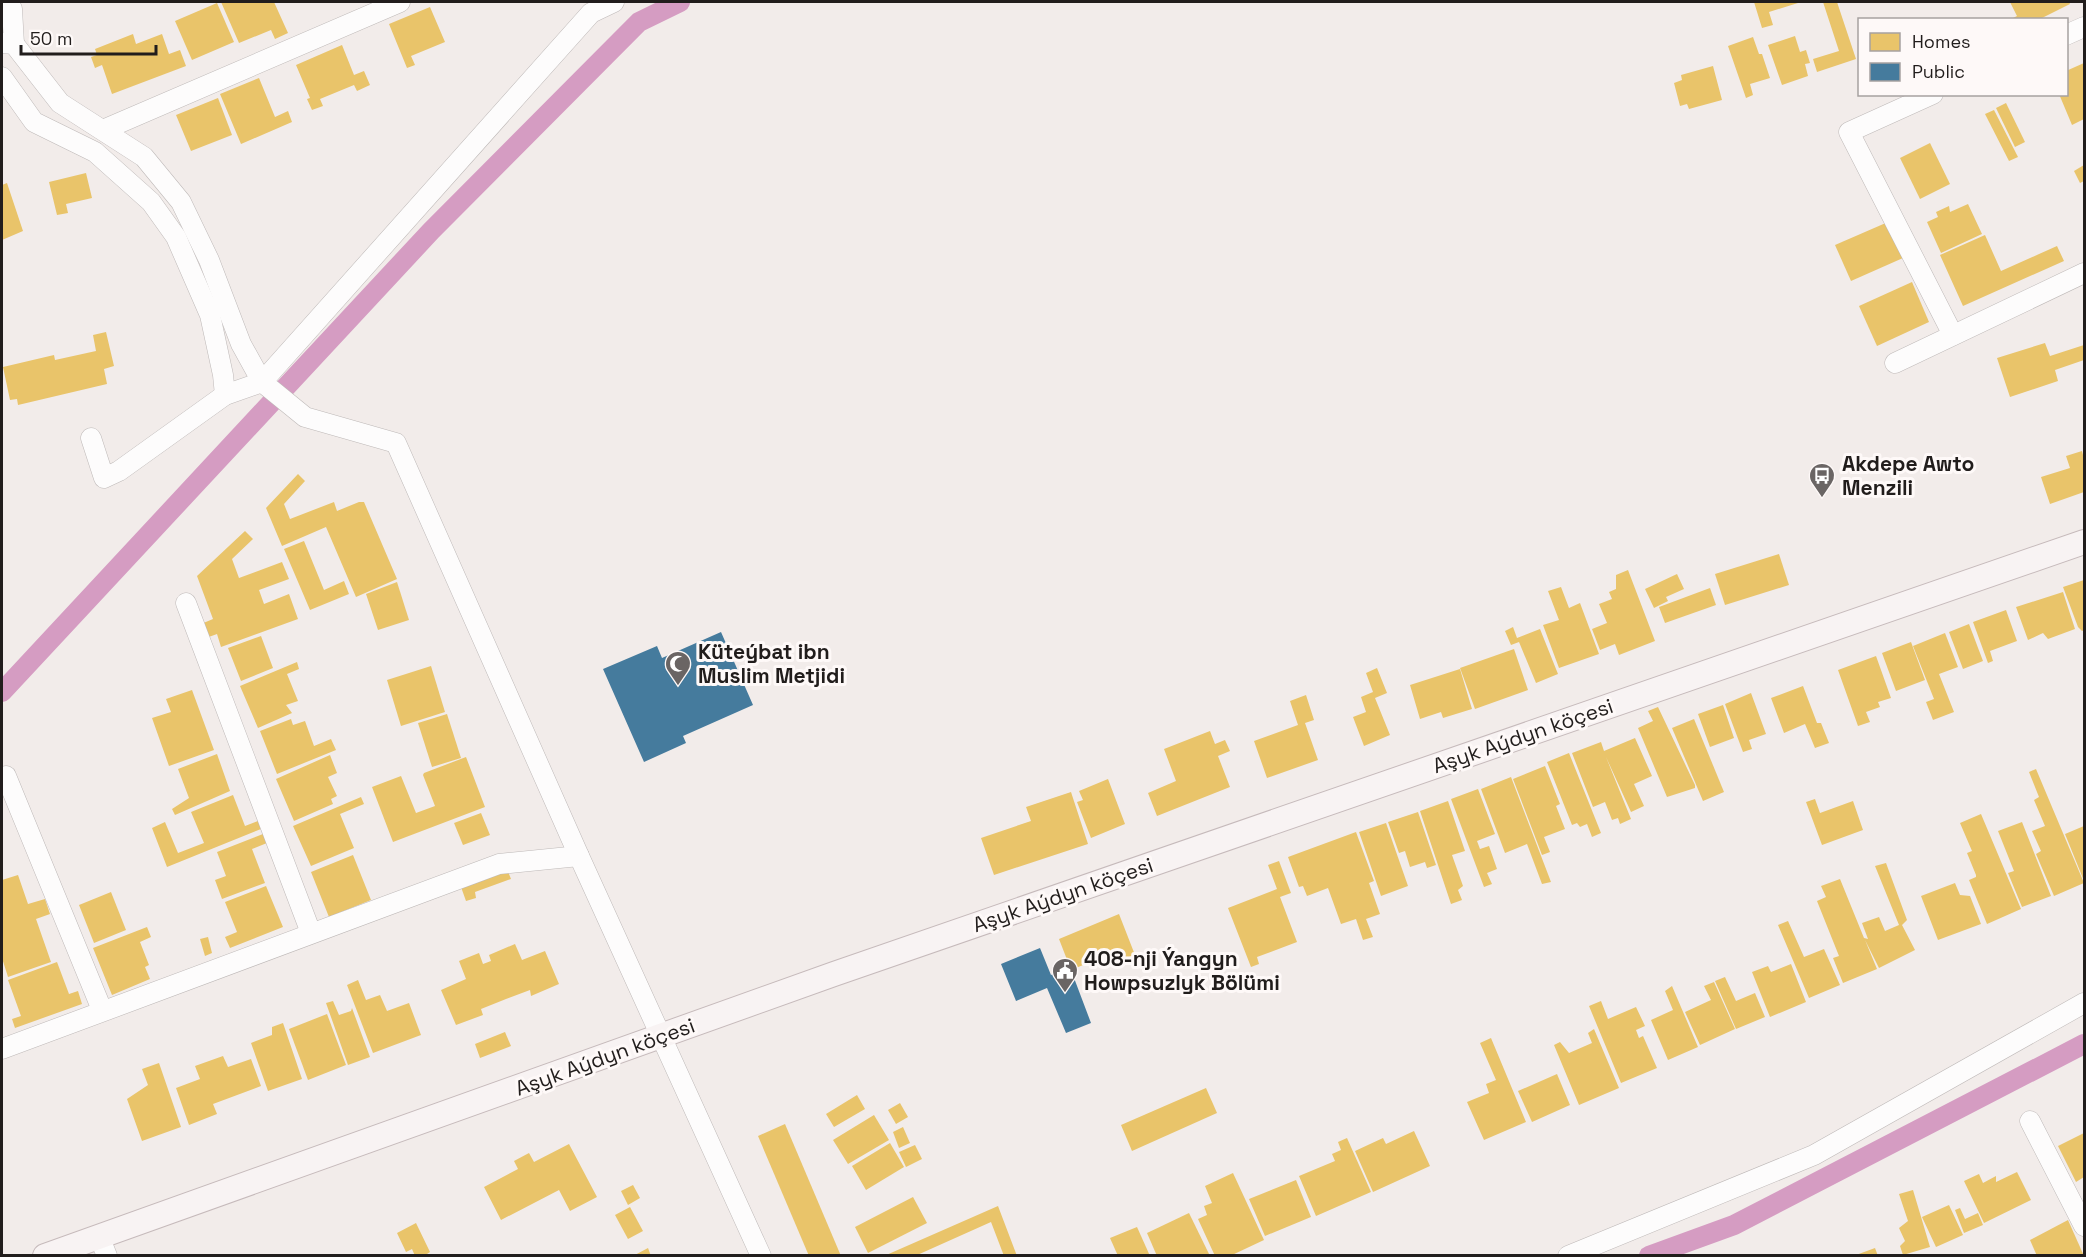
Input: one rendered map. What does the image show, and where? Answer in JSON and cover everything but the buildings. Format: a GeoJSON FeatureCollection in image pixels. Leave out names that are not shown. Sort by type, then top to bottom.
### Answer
{"type":"FeatureCollection","features":[{"type":"Feature","properties":{"kind":"main road","name":"Aşyk Aýdyn köçesi"},"geometry":{"type":"LineString","coordinates":[[45,1256],[103,1246],[834,974],[2085,542]]}},
{"type":"Feature","properties":{"kind":"street"},"geometry":{"type":"LineString","coordinates":[[8,2],[12,9],[8,44],[60,102],[144,157],[181,202],[209,260],[241,344],[262,382],[304,417],[396,443],[579,856],[761,1256]]}},
{"type":"Feature","properties":{"kind":"street"},"geometry":{"type":"LineString","coordinates":[[103,130],[400,2]]}},
{"type":"Feature","properties":{"kind":"street"},"geometry":{"type":"LineString","coordinates":[[91,438],[104,478],[119,471],[225,394],[262,382],[591,14],[614,2]]}},
{"type":"Feature","properties":{"kind":"street"},"geometry":{"type":"LineString","coordinates":[[2068,35],[2085,27]]}},
{"type":"Feature","properties":{"kind":"street"},"geometry":{"type":"LineString","coordinates":[[2,77],[34,122],[95,152],[151,202],[176,237],[210,315],[225,394]]}},
{"type":"Feature","properties":{"kind":"street"},"geometry":{"type":"LineString","coordinates":[[1929,96],[1849,132],[1953,335]]}},
{"type":"Feature","properties":{"kind":"street"},"geometry":{"type":"LineString","coordinates":[[1895,363],[2085,273]]}},
{"type":"Feature","properties":{"kind":"street"},"geometry":{"type":"LineString","coordinates":[[186,603],[311,933]]}},
{"type":"Feature","properties":{"kind":"street"},"geometry":{"type":"LineString","coordinates":[[6,776],[102,1010]]}},
{"type":"Feature","properties":{"kind":"street"},"geometry":{"type":"LineString","coordinates":[[2,1048],[499,864],[579,856]]}},
{"type":"Feature","properties":{"kind":"street"},"geometry":{"type":"LineString","coordinates":[[1568,1256],[1814,1155],[2085,1003]]}},
{"type":"Feature","properties":{"kind":"street"},"geometry":{"type":"LineString","coordinates":[[2030,1121],[2085,1226]]}},
{"type":"Feature","properties":{"kind":"waterway"},"geometry":{"type":"LineString","coordinates":[[2,692],[431,231],[639,22],[680,2]]}},
{"type":"Feature","properties":{"kind":"waterway"},"geometry":{"type":"LineString","coordinates":[[1649,1256],[1734,1225],[2084,1044]]}},
{"type":"Feature","properties":{"kind":"place","name":"Akdepe Awto Menzili"},"geometry":{"type":"Point","coordinates":[1822,499]}},
{"type":"Feature","properties":{"kind":"place","name":"Küteýbat ibn Muslim Metjidi"},"geometry":{"type":"Point","coordinates":[678,687]}},
{"type":"Feature","properties":{"kind":"place","name":"408-nji Ýangyn Howpsuzlyk Bölümi"},"geometry":{"type":"Point","coordinates":[1065,994]}}]}
